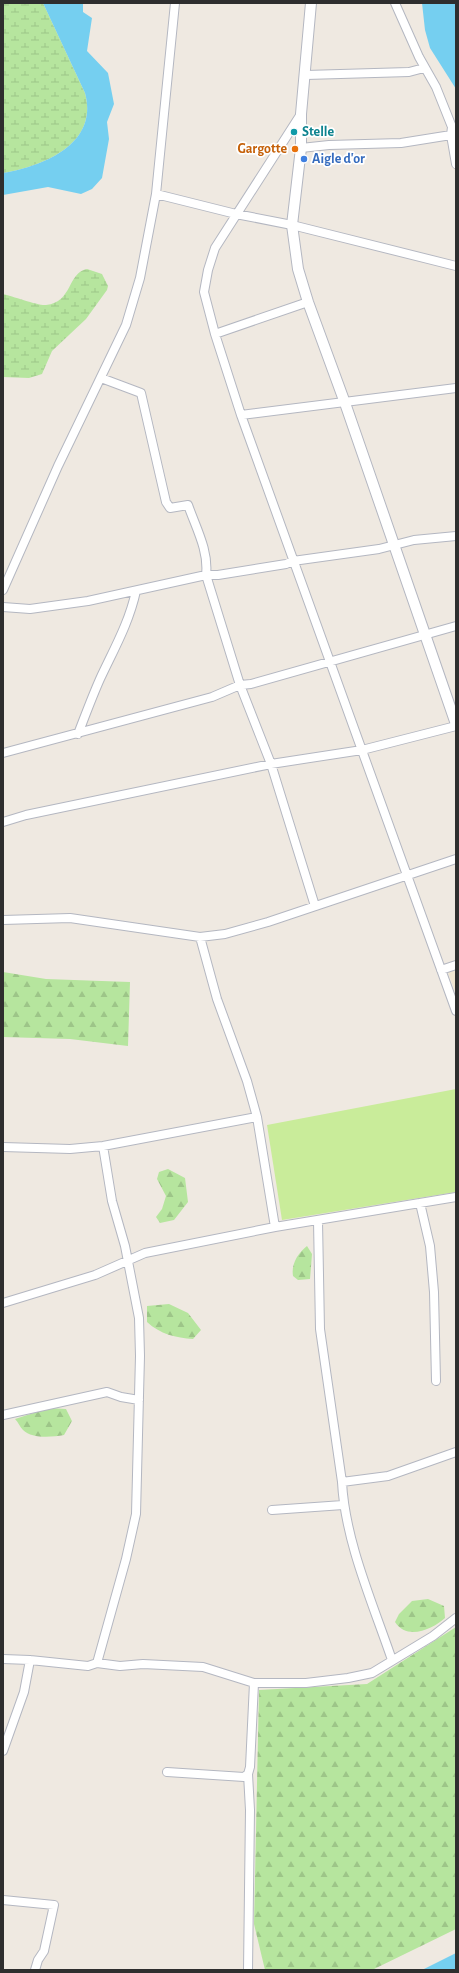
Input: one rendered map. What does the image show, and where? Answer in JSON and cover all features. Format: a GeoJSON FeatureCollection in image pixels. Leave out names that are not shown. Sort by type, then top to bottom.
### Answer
{"type":"FeatureCollection","features":[{"type":"Feature","properties":{"kind":"street"},"geometry":{"type":"LineString","coordinates":[[3,590],[58,466],[126,325],[140,278],[156,194],[175,3]]}},
{"type":"Feature","properties":{"kind":"street"},"geometry":{"type":"LineString","coordinates":[[3,822],[26,815],[271,764],[362,750],[456,725],[395,545],[308,302],[298,269],[292,225],[301,148],[301,114],[306,75],[311,3]]}},
{"type":"Feature","properties":{"kind":"street"},"geometry":{"type":"LineString","coordinates":[[395,3],[424,68],[436,87],[453,130],[456,164]]}},
{"type":"Feature","properties":{"kind":"street"},"geometry":{"type":"LineString","coordinates":[[306,75],[409,72],[424,68]]}},
{"type":"Feature","properties":{"kind":"street"},"geometry":{"type":"LineString","coordinates":[[301,114],[215,248],[208,270],[204,292],[215,334],[241,415],[456,1011]]}},
{"type":"Feature","properties":{"kind":"street"},"geometry":{"type":"LineString","coordinates":[[301,148],[329,145],[401,143],[453,130]]}},
{"type":"Feature","properties":{"kind":"street"},"geometry":{"type":"LineString","coordinates":[[156,194],[236,214],[292,225],[456,266]]}},
{"type":"Feature","properties":{"kind":"street"},"geometry":{"type":"LineString","coordinates":[[215,334],[308,302]]}},
{"type":"Feature","properties":{"kind":"street"},"geometry":{"type":"LineString","coordinates":[[101,378],[141,393],[166,502],[170,508],[188,505],[205,551],[208,563],[206,575],[240,685],[271,764],[315,906]]}},
{"type":"Feature","properties":{"kind":"street"},"geometry":{"type":"LineString","coordinates":[[241,415],[456,388]]}},
{"type":"Feature","properties":{"kind":"street"},"geometry":{"type":"LineString","coordinates":[[3,607],[30,609],[136,591],[206,575],[218,575],[286,564],[293,561],[380,549],[414,540],[456,536]]}},
{"type":"Feature","properties":{"kind":"street"},"geometry":{"type":"LineString","coordinates":[[78,734],[100,680],[121,640],[131,614],[136,591]]}},
{"type":"Feature","properties":{"kind":"street"},"geometry":{"type":"LineString","coordinates":[[3,753],[212,697],[240,685],[251,684],[456,626]]}},
{"type":"Feature","properties":{"kind":"street"},"geometry":{"type":"LineString","coordinates":[[3,920],[70,918],[200,938],[224,934],[315,906],[407,874],[456,859]]}},
{"type":"Feature","properties":{"kind":"street"},"geometry":{"type":"LineString","coordinates":[[200,938],[217,999],[247,1081],[257,1117],[275,1228]]}},
{"type":"Feature","properties":{"kind":"street"},"geometry":{"type":"LineString","coordinates":[[441,970],[456,965]]}},
{"type":"Feature","properties":{"kind":"street"},"geometry":{"type":"LineString","coordinates":[[3,1147],[70,1149],[102,1146],[257,1117]]}},
{"type":"Feature","properties":{"kind":"street"},"geometry":{"type":"LineString","coordinates":[[97,1663],[126,1559],[136,1514],[139,1400],[139,1318],[112,1201],[102,1146]]}},
{"type":"Feature","properties":{"kind":"street"},"geometry":{"type":"LineString","coordinates":[[3,1303],[95,1275],[145,1253],[275,1228],[456,1197]]}},
{"type":"Feature","properties":{"kind":"street"},"geometry":{"type":"LineString","coordinates":[[420,1203],[430,1246],[434,1292],[436,1381]]}},
{"type":"Feature","properties":{"kind":"street"},"geometry":{"type":"LineString","coordinates":[[318,1221],[320,1329],[342,1482],[343,1505],[352,1541],[392,1660]]}},
{"type":"Feature","properties":{"kind":"street"},"geometry":{"type":"LineString","coordinates":[[3,1415],[107,1392],[121,1397],[139,1400]]}},
{"type":"Feature","properties":{"kind":"street"},"geometry":{"type":"LineString","coordinates":[[342,1482],[388,1476],[456,1452]]}},
{"type":"Feature","properties":{"kind":"street"},"geometry":{"type":"LineString","coordinates":[[272,1510],[343,1505]]}},
{"type":"Feature","properties":{"kind":"street"},"geometry":{"type":"LineString","coordinates":[[3,1659],[30,1660],[88,1666],[97,1663],[120,1666],[143,1664],[203,1667],[254,1683],[306,1683],[348,1678],[372,1672],[433,1636],[456,1618]]}},
{"type":"Feature","properties":{"kind":"street"},"geometry":{"type":"LineString","coordinates":[[3,1751],[24,1692],[30,1660]]}},
{"type":"Feature","properties":{"kind":"street"},"geometry":{"type":"LineString","coordinates":[[248,1970],[250,1825],[248,1774],[250,1767],[254,1683]]}},
{"type":"Feature","properties":{"kind":"street"},"geometry":{"type":"LineString","coordinates":[[167,1772],[244,1777],[248,1774]]}},
{"type":"Feature","properties":{"kind":"street"},"geometry":{"type":"LineString","coordinates":[[3,1900],[54,1905],[44,1951],[38,1960],[36,1970]]}},
{"type":"Feature","properties":{"kind":"shaded area"},"geometry":{"type":"Polygon","coordinates":[[[456,969],[456,994],[448,972],[456,969]]]}},
{"type":"Feature","properties":{"kind":"green space"},"geometry":{"type":"Polygon","coordinates":[[[3,3],[43,3],[85,93],[87,111],[84,126],[76,139],[64,150],[35,165],[3,173],[3,3]]]}},
{"type":"Feature","properties":{"kind":"green space"},"geometry":{"type":"Polygon","coordinates":[[[87,269],[102,274],[108,286],[107,290],[86,319],[52,351],[42,374],[29,378],[3,377],[3,294],[43,305],[55,303],[66,293],[76,276],[87,269]]]}},
{"type":"Feature","properties":{"kind":"green space"},"geometry":{"type":"Polygon","coordinates":[[[3,972],[46,979],[130,982],[128,1046],[70,1039],[3,1037],[3,972]]]}},
{"type":"Feature","properties":{"kind":"green space"},"geometry":{"type":"Polygon","coordinates":[[[456,1089],[456,1192],[282,1220],[267,1125],[456,1089]]]}},
{"type":"Feature","properties":{"kind":"green space"},"geometry":{"type":"Polygon","coordinates":[[[168,1169],[185,1178],[188,1202],[174,1220],[160,1223],[156,1217],[162,1209],[166,1196],[157,1179],[159,1172],[168,1169]]]}},
{"type":"Feature","properties":{"kind":"green space"},"geometry":{"type":"Polygon","coordinates":[[[307,1246],[312,1254],[310,1279],[298,1280],[293,1276],[294,1263],[298,1255],[307,1246]]]}},
{"type":"Feature","properties":{"kind":"green space"},"geometry":{"type":"Polygon","coordinates":[[[169,1304],[188,1313],[201,1330],[193,1339],[168,1335],[157,1330],[147,1322],[147,1306],[169,1304]]]}},
{"type":"Feature","properties":{"kind":"green space"},"geometry":{"type":"Polygon","coordinates":[[[49,1408],[66,1409],[72,1421],[64,1435],[48,1437],[32,1435],[23,1430],[15,1419],[49,1408]]]}},
{"type":"Feature","properties":{"kind":"green space"},"geometry":{"type":"Polygon","coordinates":[[[428,1599],[444,1606],[445,1618],[434,1626],[420,1631],[406,1631],[400,1628],[395,1622],[399,1614],[412,1601],[428,1599]]]}},
{"type":"Feature","properties":{"kind":"green space"},"geometry":{"type":"Polygon","coordinates":[[[456,1627],[456,1929],[372,1970],[265,1970],[254,1924],[259,1690],[367,1684],[456,1627]]]}},
{"type":"Feature","properties":{"kind":"water"},"geometry":{"type":"Polygon","coordinates":[[[43,3],[83,3],[83,12],[92,18],[87,51],[108,73],[114,104],[107,122],[109,139],[102,178],[92,189],[81,194],[48,187],[3,195],[3,173],[35,165],[64,150],[76,139],[84,126],[87,111],[85,93],[43,3]]]}},
{"type":"Feature","properties":{"kind":"water"},"geometry":{"type":"Polygon","coordinates":[[[422,3],[456,3],[456,89],[430,48],[425,30],[422,3]]]}},
{"type":"Feature","properties":{"kind":"water"},"geometry":{"type":"Polygon","coordinates":[[[456,1953],[456,1970],[422,1970],[456,1953]]]}},
{"type":"Feature","properties":{"kind":"place","name":"Stelle"},"geometry":{"type":"Point","coordinates":[294,132]}},
{"type":"Feature","properties":{"kind":"place","name":"Gargotte"},"geometry":{"type":"Point","coordinates":[295,149]}},
{"type":"Feature","properties":{"kind":"place","name":"Aigle d'or"},"geometry":{"type":"Point","coordinates":[304,159]}}]}
